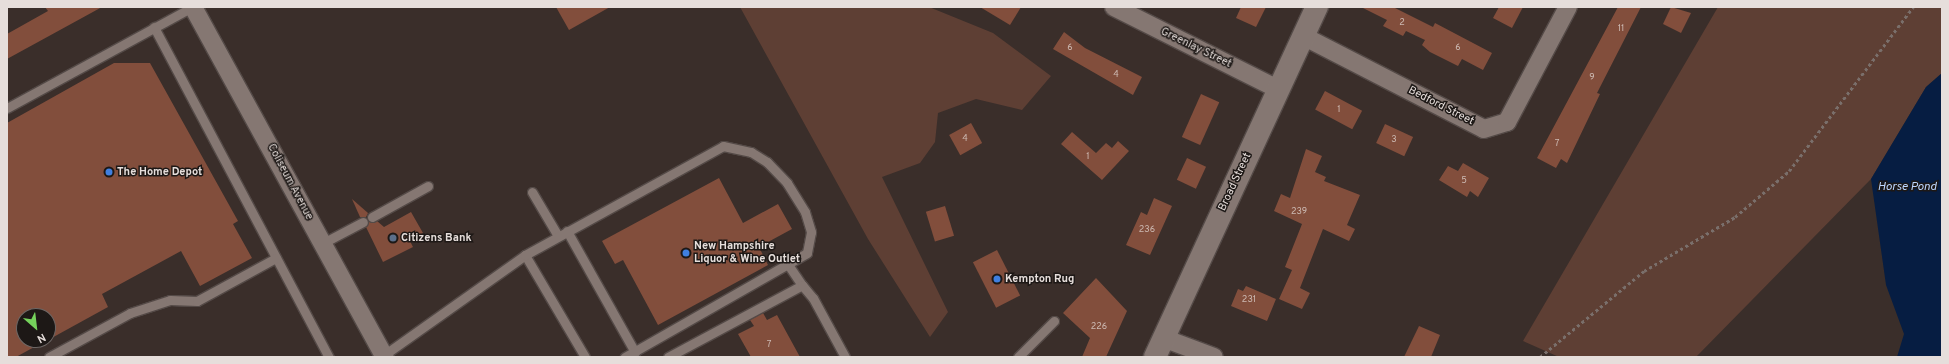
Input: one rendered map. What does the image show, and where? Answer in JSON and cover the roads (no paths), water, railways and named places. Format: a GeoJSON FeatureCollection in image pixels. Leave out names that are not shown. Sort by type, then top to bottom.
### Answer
{"type":"FeatureCollection","features":[{"type":"Feature","properties":{"kind":"main road","name":"Broad Street"},"geometry":{"type":"LineString","coordinates":[[1159,348],[1317,7]]}},
{"type":"Feature","properties":{"kind":"street","name":"Coliseum Avenue"},"geometry":{"type":"LineString","coordinates":[[192,7],[323,243],[383,356]]}},
{"type":"Feature","properties":{"kind":"street","name":"Greenlay Street"},"geometry":{"type":"LineString","coordinates":[[1114,7],[1278,89]]}},
{"type":"Feature","properties":{"kind":"street","name":"Bedford Street"},"geometry":{"type":"LineString","coordinates":[[1303,36],[1484,128],[1507,122],[1568,7]]}},
{"type":"Feature","properties":{"kind":"street"},"geometry":{"type":"LineString","coordinates":[[1159,348],[1214,357]]}},
{"type":"Feature","properties":{"kind":"lane"},"geometry":{"type":"LineString","coordinates":[[7,108],[192,7]]}},
{"type":"Feature","properties":{"kind":"lane"},"geometry":{"type":"LineString","coordinates":[[154,27],[329,357]]}},
{"type":"Feature","properties":{"kind":"lane"},"geometry":{"type":"LineString","coordinates":[[383,356],[525,255],[723,146],[751,152],[767,162],[788,183],[805,212],[810,242],[807,253],[789,266],[625,357]]}},
{"type":"Feature","properties":{"kind":"lane"},"geometry":{"type":"LineString","coordinates":[[372,217],[428,186]]}},
{"type":"Feature","properties":{"kind":"lane"},"geometry":{"type":"LineString","coordinates":[[532,192],[558,236]]}},
{"type":"Feature","properties":{"kind":"lane"},"geometry":{"type":"LineString","coordinates":[[323,243],[363,222]]}},
{"type":"Feature","properties":{"kind":"lane"},"geometry":{"type":"LineString","coordinates":[[568,231],[635,352]]}},
{"type":"Feature","properties":{"kind":"lane"},"geometry":{"type":"LineString","coordinates":[[525,255],[585,357]]}},
{"type":"Feature","properties":{"kind":"lane"},"geometry":{"type":"LineString","coordinates":[[49,357],[130,313],[170,300],[197,301],[276,258]]}},
{"type":"Feature","properties":{"kind":"lane"},"geometry":{"type":"LineString","coordinates":[[789,266],[802,285],[814,298],[845,357]]}},
{"type":"Feature","properties":{"kind":"lane"},"geometry":{"type":"LineString","coordinates":[[668,357],[802,285]]}},
{"type":"Feature","properties":{"kind":"lane"},"geometry":{"type":"LineString","coordinates":[[1018,357],[1054,321]]}},
{"type":"Feature","properties":{"kind":"water","name":"Horse Pond"},"geometry":{"type":"Polygon","coordinates":[[[1942,73],[1942,357],[1897,357],[1904,334],[1886,285],[1871,179],[1926,87],[1942,73]]]}},
{"type":"Feature","properties":{"kind":"place","name":"The Home Depot"},"geometry":{"type":"Point","coordinates":[109,172]}},
{"type":"Feature","properties":{"kind":"place","name":"Citizens Bank"},"geometry":{"type":"Point","coordinates":[393,238]}},
{"type":"Feature","properties":{"kind":"place","name":"New Hampshire Liquor & Wine Outlet"},"geometry":{"type":"Point","coordinates":[686,253]}},
{"type":"Feature","properties":{"kind":"place","name":"Kempton Rug"},"geometry":{"type":"Point","coordinates":[997,279]}}]}
